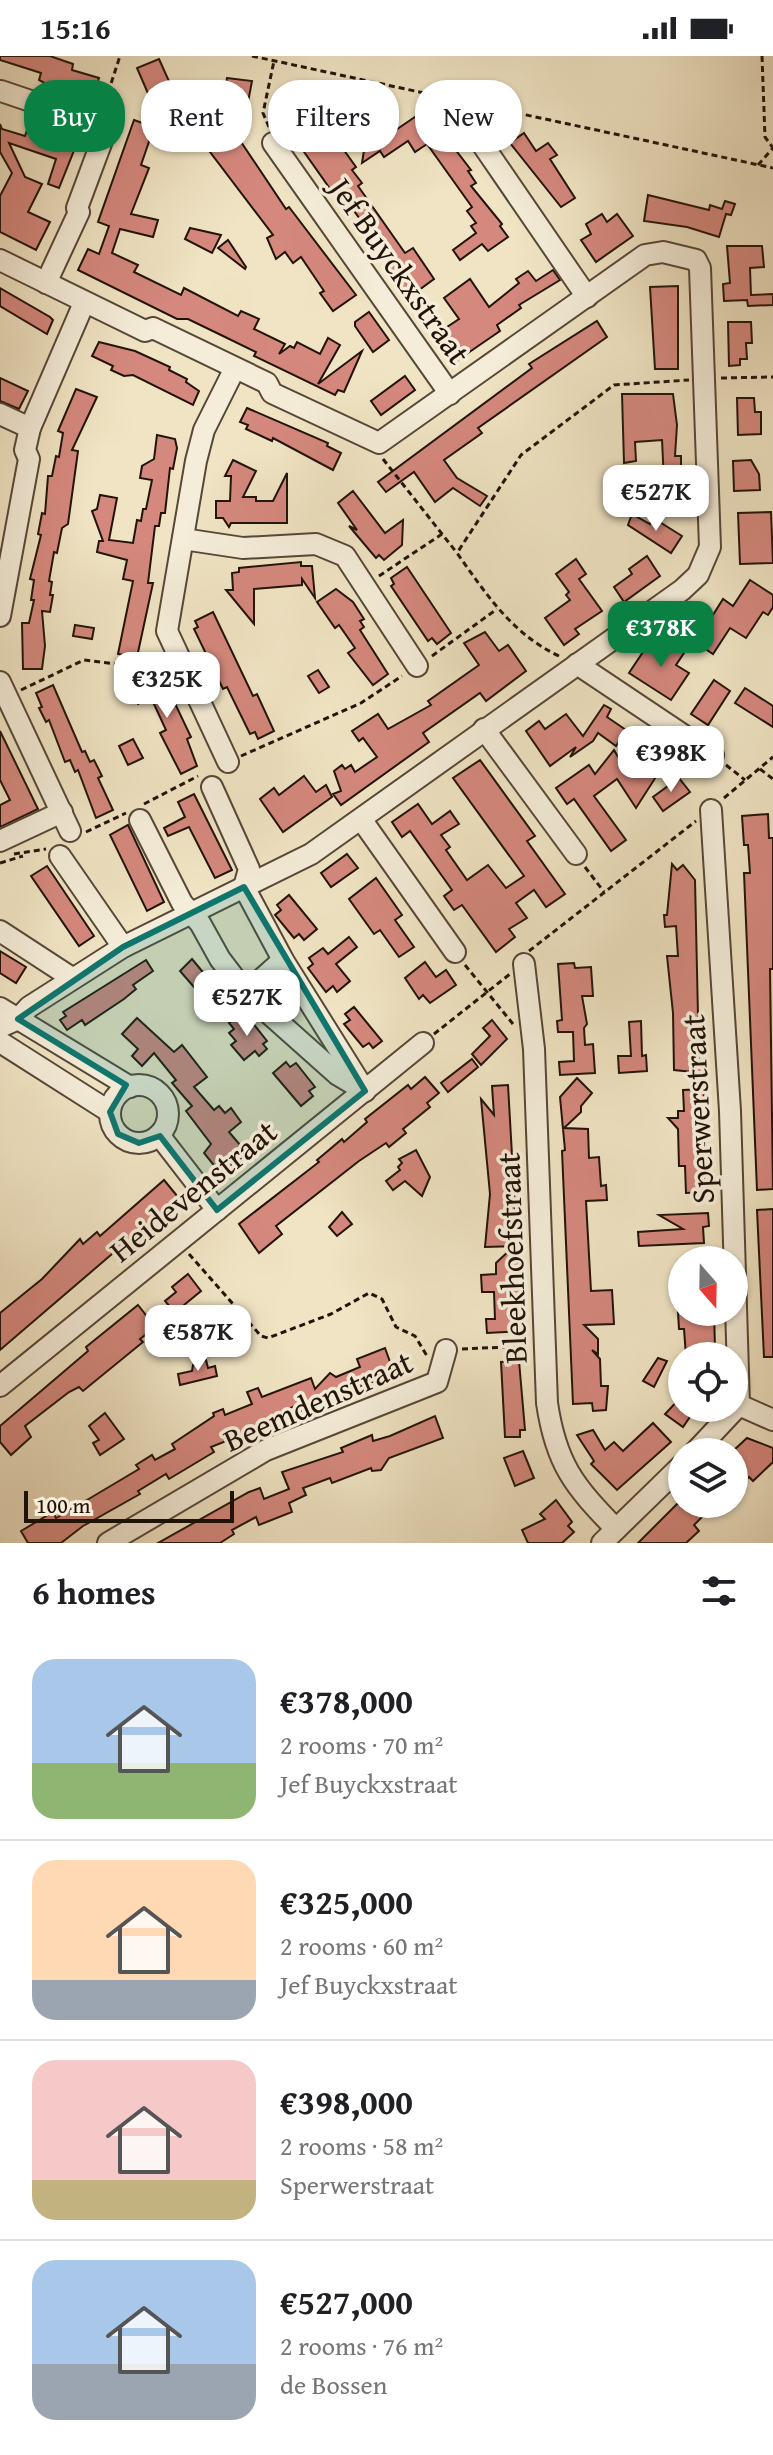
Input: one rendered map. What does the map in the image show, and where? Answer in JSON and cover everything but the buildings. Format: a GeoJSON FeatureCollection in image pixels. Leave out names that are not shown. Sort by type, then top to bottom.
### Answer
{"type":"FeatureCollection","features":[{"type":"Feature","properties":{"kind":"street"},"geometry":{"type":"LineString","coordinates":[[1,91],[24,99]]}},
{"type":"Feature","properties":{"kind":"street"},"geometry":{"type":"LineString","coordinates":[[46,283],[79,212],[77,208],[99,152]]}},
{"type":"Feature","properties":{"kind":"street","name":"Jef Buyckxstraat"},"geometry":{"type":"LineString","coordinates":[[279,152],[450,394]]}},
{"type":"Feature","properties":{"kind":"street"},"geometry":{"type":"LineString","coordinates":[[488,152],[587,297]]}},
{"type":"Feature","properties":{"kind":"street","name":"Jef Buyckxstraat"},"geometry":{"type":"LineString","coordinates":[[9,1023],[72,978],[123,947],[311,854],[682,590],[698,575],[710,547],[700,268],[696,260],[651,252],[379,443]]}},
{"type":"Feature","properties":{"kind":"street"},"geometry":{"type":"LineString","coordinates":[[0,260],[84,303],[145,331],[153,328],[267,383],[272,393],[379,443]]}},
{"type":"Feature","properties":{"kind":"street"},"geometry":{"type":"LineString","coordinates":[[0,616],[29,459],[25,450],[30,428],[84,303]]}},
{"type":"Feature","properties":{"kind":"street"},"geometry":{"type":"LineString","coordinates":[[228,762],[174,652],[167,631],[204,430],[235,368]]}},
{"type":"Feature","properties":{"kind":"street"},"geometry":{"type":"LineString","coordinates":[[0,414],[30,428]]}},
{"type":"Feature","properties":{"kind":"street"},"geometry":{"type":"LineString","coordinates":[[183,539],[229,548],[316,544],[329,547],[345,556],[417,666]]}},
{"type":"Feature","properties":{"kind":"street"},"geometry":{"type":"LineString","coordinates":[[577,664],[713,755]]}},
{"type":"Feature","properties":{"kind":"street"},"geometry":{"type":"LineString","coordinates":[[3,848],[71,826],[4,689]]}},
{"type":"Feature","properties":{"kind":"street"},"geometry":{"type":"LineString","coordinates":[[484,729],[576,854]]}},
{"type":"Feature","properties":{"kind":"street"},"geometry":{"type":"LineString","coordinates":[[212,787],[249,869],[244,887],[283,960],[365,1091]]}},
{"type":"Feature","properties":{"kind":"street","name":"Sperwerstraat"},"geometry":{"type":"LineString","coordinates":[[711,810],[730,1111],[737,1342]]}},
{"type":"Feature","properties":{"kind":"street"},"geometry":{"type":"LineString","coordinates":[[361,819],[455,952]]}},
{"type":"Feature","properties":{"kind":"street"},"geometry":{"type":"LineString","coordinates":[[140,820],[182,903],[246,993],[338,1075],[365,1091]]}},
{"type":"Feature","properties":{"kind":"street"},"geometry":{"type":"LineString","coordinates":[[57,851],[123,947]]}},
{"type":"Feature","properties":{"kind":"street"},"geometry":{"type":"LineString","coordinates":[[0,931],[72,978]]}},
{"type":"Feature","properties":{"kind":"street"},"geometry":{"type":"LineString","coordinates":[[246,993],[283,960]]}},
{"type":"Feature","properties":{"kind":"street","name":"Bleekhoefstraat"},"geometry":{"type":"LineString","coordinates":[[524,964],[534,1049],[547,1403],[553,1443],[566,1471],[609,1536]]}},
{"type":"Feature","properties":{"kind":"street"},"geometry":{"type":"LineString","coordinates":[[0,1008],[9,1023],[130,1087],[145,1086],[163,1098],[168,1120],[159,1135],[139,1143],[124,1139],[113,1127],[110,1112],[113,1101],[130,1087]]}},
{"type":"Feature","properties":{"kind":"street"},"geometry":{"type":"LineString","coordinates":[[0,1042],[110,1112]]}},
{"type":"Feature","properties":{"kind":"street","name":"Heidevenstraat"},"geometry":{"type":"LineString","coordinates":[[0,1386],[423,1043]]}},
{"type":"Feature","properties":{"kind":"street"},"geometry":{"type":"LineString","coordinates":[[159,1135],[217,1210]]}},
{"type":"Feature","properties":{"kind":"street","name":"Beemdenstraat"},"geometry":{"type":"LineString","coordinates":[[108,1543],[266,1450],[437,1382],[446,1350]]}},
{"type":"Feature","properties":{"kind":"street"},"geometry":{"type":"LineString","coordinates":[[748,1409],[773,1420]]}},
{"type":"Feature","properties":{"kind":"street"},"geometry":{"type":"LineString","coordinates":[[708,1438],[723,1422]]}},
{"type":"Feature","properties":{"kind":"street"},"geometry":{"type":"LineString","coordinates":[[609,1536],[668,1479]]}},
{"type":"Feature","properties":{"kind":"path"},"geometry":{"type":"LineString","coordinates":[[112,80],[120,56]]}},
{"type":"Feature","properties":{"kind":"path"},"geometry":{"type":"LineString","coordinates":[[252,56],[773,168]]}},
{"type":"Feature","properties":{"kind":"path"},"geometry":{"type":"LineString","coordinates":[[758,165],[773,148],[765,137],[762,56]]}},
{"type":"Feature","properties":{"kind":"path"},"geometry":{"type":"LineString","coordinates":[[270,80],[274,61]]}},
{"type":"Feature","properties":{"kind":"path"},"geometry":{"type":"LineString","coordinates":[[268,89],[263,113],[268,123]]}},
{"type":"Feature","properties":{"kind":"path"},"geometry":{"type":"LineString","coordinates":[[457,553],[521,455],[614,385],[773,377]]}},
{"type":"Feature","properties":{"kind":"path"},"geometry":{"type":"LineString","coordinates":[[379,443],[383,458],[497,609],[522,634],[577,664]]}},
{"type":"Feature","properties":{"kind":"path"},"geometry":{"type":"LineString","coordinates":[[365,586],[442,534]]}},
{"type":"Feature","properties":{"kind":"path"},"geometry":{"type":"LineString","coordinates":[[71,826],[361,703],[497,609]]}},
{"type":"Feature","properties":{"kind":"path"},"geometry":{"type":"LineString","coordinates":[[4,689],[84,660],[140,667],[174,652]]}},
{"type":"Feature","properties":{"kind":"path"},"geometry":{"type":"LineString","coordinates":[[713,755],[745,780]]}},
{"type":"Feature","properties":{"kind":"path"},"geometry":{"type":"LineString","coordinates":[[423,1043],[524,964],[530,948],[711,810],[773,757]]}},
{"type":"Feature","properties":{"kind":"path"},"geometry":{"type":"LineString","coordinates":[[760,768],[773,779]]}},
{"type":"Feature","properties":{"kind":"path"},"geometry":{"type":"LineString","coordinates":[[3,848],[29,854]]}},
{"type":"Feature","properties":{"kind":"path"},"geometry":{"type":"LineString","coordinates":[[0,863],[29,854],[57,851]]}},
{"type":"Feature","properties":{"kind":"path"},"geometry":{"type":"LineString","coordinates":[[576,854],[604,892]]}},
{"type":"Feature","properties":{"kind":"path"},"geometry":{"type":"LineString","coordinates":[[455,952],[515,1026]]}},
{"type":"Feature","properties":{"kind":"path"},"geometry":{"type":"LineString","coordinates":[[179,1242],[261,1336],[268,1338],[331,1314],[369,1293],[382,1299],[396,1327],[415,1336],[424,1356]]}},
{"type":"Feature","properties":{"kind":"path","name":"Beemdenstraat"},"geometry":{"type":"LineString","coordinates":[[446,1350],[546,1345]]}},
{"type":"Feature","properties":{"kind":"highlighted area"},"geometry":{"type":"Polygon","coordinates":[[[244,887],[365,1091],[217,1210],[160,1136],[139,1143],[118,1134],[110,1112],[126,1085],[18,1019],[123,947],[244,887]]]}}]}
